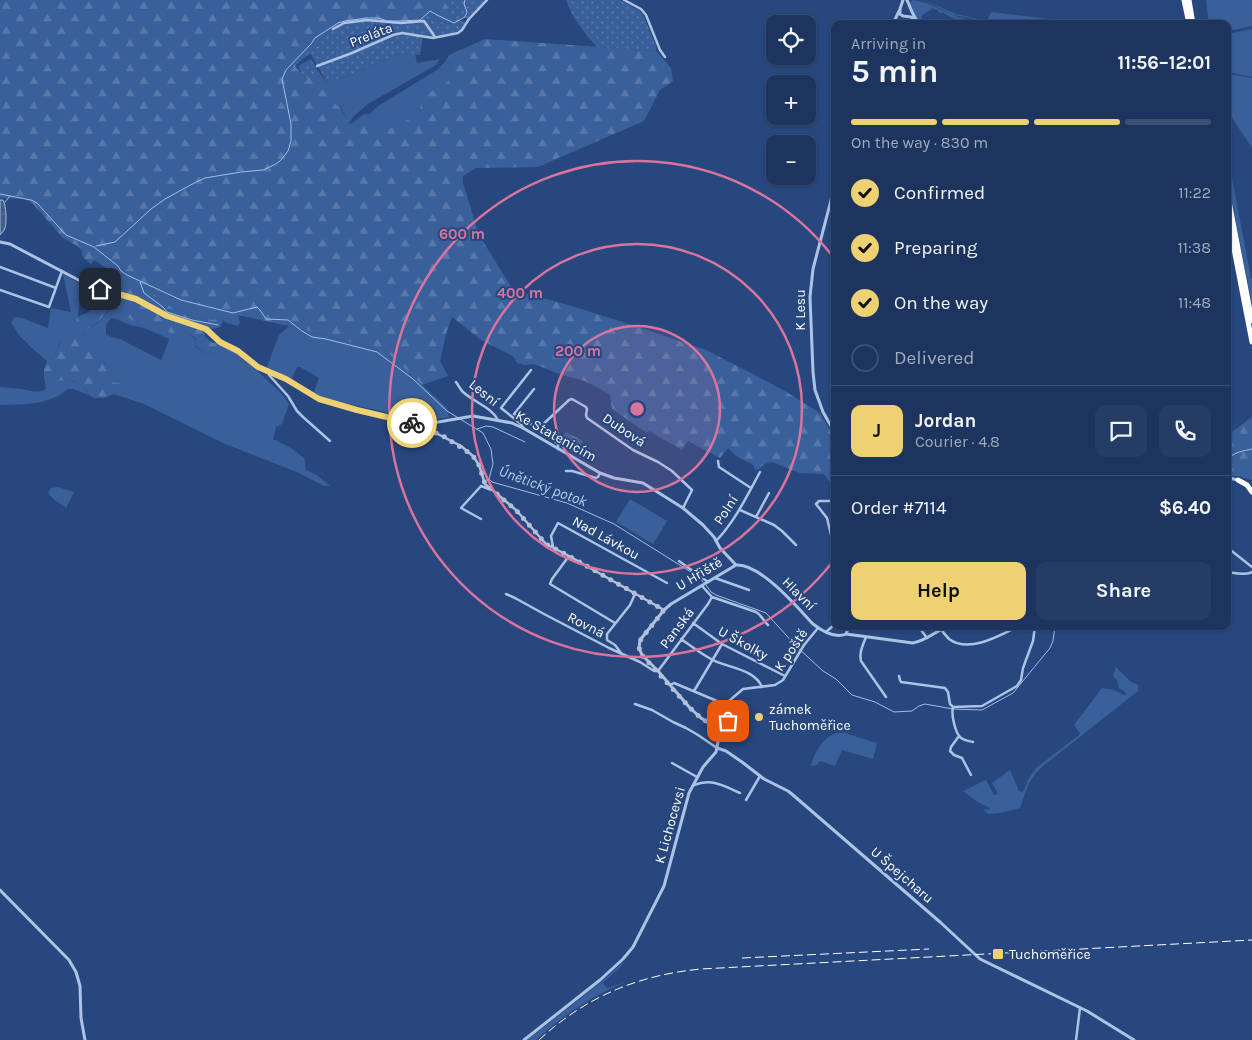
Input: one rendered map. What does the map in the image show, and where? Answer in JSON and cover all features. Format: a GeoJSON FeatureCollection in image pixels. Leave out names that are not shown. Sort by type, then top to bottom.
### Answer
{"type":"FeatureCollection","features":[{"type":"Feature","properties":{"kind":"highway"},"geometry":{"type":"LineString","coordinates":[[1184,0],[1188,20]]}},
{"type":"Feature","properties":{"kind":"highway"},"geometry":{"type":"LineString","coordinates":[[1188,0],[1192,20]]}},
{"type":"Feature","properties":{"kind":"highway"},"geometry":{"type":"LineString","coordinates":[[1231,212],[1252,321]]}},
{"type":"Feature","properties":{"kind":"highway"},"geometry":{"type":"LineString","coordinates":[[1231,234],[1252,342]]}},
{"type":"Feature","properties":{"kind":"highway"},"geometry":{"type":"LineString","coordinates":[[1238,480],[1252,490]]}},
{"type":"Feature","properties":{"kind":"street"},"geometry":{"type":"LineString","coordinates":[[624,0],[641,9],[646,15],[660,50],[665,57]]}},
{"type":"Feature","properties":{"kind":"street"},"geometry":{"type":"LineString","coordinates":[[896,19],[905,0],[911,7],[917,20]]}},
{"type":"Feature","properties":{"kind":"street","name":"Preláta"},"geometry":{"type":"LineString","coordinates":[[317,66],[393,35],[402,33],[431,38],[458,33],[485,1]]}},
{"type":"Feature","properties":{"kind":"street"},"geometry":{"type":"LineString","coordinates":[[900,8],[906,4],[911,7]]}},
{"type":"Feature","properties":{"kind":"street"},"geometry":{"type":"LineString","coordinates":[[900,8],[903,16]]}},
{"type":"Feature","properties":{"kind":"street"},"geometry":{"type":"LineString","coordinates":[[907,16],[912,12]]}},
{"type":"Feature","properties":{"kind":"street"},"geometry":{"type":"LineString","coordinates":[[896,19],[899,16],[907,16],[914,20]]}},
{"type":"Feature","properties":{"kind":"street","name":"Preláta"},"geometry":{"type":"LineString","coordinates":[[333,29],[344,23],[367,20],[401,23],[424,22],[435,37]]}},
{"type":"Feature","properties":{"kind":"street","name":"K Lesu"},"geometry":{"type":"LineString","coordinates":[[831,201],[814,269],[810,297],[815,390],[823,412],[831,426]]}},
{"type":"Feature","properties":{"kind":"street","name":"Ke Statenicím"},"geometry":{"type":"LineString","coordinates":[[0,242],[5,242],[88,285],[136,299],[167,316],[206,329],[220,342],[238,351],[258,367],[286,379],[323,401],[425,425],[473,416],[512,422],[600,473],[614,478],[642,483],[683,508],[703,524],[720,548],[736,565]]}},
{"type":"Feature","properties":{"kind":"street"},"geometry":{"type":"LineString","coordinates":[[0,267],[56,288]]}},
{"type":"Feature","properties":{"kind":"street"},"geometry":{"type":"LineString","coordinates":[[0,290],[49,307],[62,271]]}},
{"type":"Feature","properties":{"kind":"street"},"geometry":{"type":"LineString","coordinates":[[523,428],[521,424],[501,408],[531,370]]}},
{"type":"Feature","properties":{"kind":"street"},"geometry":{"type":"LineString","coordinates":[[269,372],[269,375],[288,396],[298,411],[330,441]]}},
{"type":"Feature","properties":{"kind":"street","name":"Lesní"},"geometry":{"type":"LineString","coordinates":[[456,382],[462,391],[495,415],[498,420]]}},
{"type":"Feature","properties":{"kind":"street"},"geometry":{"type":"LineString","coordinates":[[534,389],[514,414],[556,442],[558,449]]}},
{"type":"Feature","properties":{"kind":"street","name":"Dubová"},"geometry":{"type":"LineString","coordinates":[[538,430],[572,399],[586,407],[587,418],[633,450],[672,471],[692,490],[683,508]]}},
{"type":"Feature","properties":{"kind":"street"},"geometry":{"type":"LineString","coordinates":[[425,425],[432,431],[461,446],[473,456],[479,465],[484,481],[491,490],[516,510],[546,544],[664,610]]}},
{"type":"Feature","properties":{"kind":"street","name":"Polní"},"geometry":{"type":"LineString","coordinates":[[718,461],[719,467],[751,488]]}},
{"type":"Feature","properties":{"kind":"street","name":"Ke Statenicím"},"geometry":{"type":"LineString","coordinates":[[566,471],[596,478],[600,473]]}},
{"type":"Feature","properties":{"kind":"street","name":"Polní"},"geometry":{"type":"LineString","coordinates":[[716,541],[740,510],[760,472]]}},
{"type":"Feature","properties":{"kind":"street"},"geometry":{"type":"LineString","coordinates":[[1231,479],[1252,484]]}},
{"type":"Feature","properties":{"kind":"street"},"geometry":{"type":"LineString","coordinates":[[481,519],[461,508],[481,486],[491,490]]}},
{"type":"Feature","properties":{"kind":"street"},"geometry":{"type":"LineString","coordinates":[[756,518],[769,493]]}},
{"type":"Feature","properties":{"kind":"street"},"geometry":{"type":"LineString","coordinates":[[831,500],[819,501],[816,504],[827,518],[831,535]]}},
{"type":"Feature","properties":{"kind":"street"},"geometry":{"type":"LineString","coordinates":[[740,510],[774,526],[796,545]]}},
{"type":"Feature","properties":{"kind":"street","name":"Nad Lávkou"},"geometry":{"type":"LineString","coordinates":[[552,547],[551,536],[558,523],[667,583]]}},
{"type":"Feature","properties":{"kind":"street"},"geometry":{"type":"LineString","coordinates":[[1231,550],[1252,567]]}},
{"type":"Feature","properties":{"kind":"street"},"geometry":{"type":"LineString","coordinates":[[569,556],[550,584],[615,623]]}},
{"type":"Feature","properties":{"kind":"street"},"geometry":{"type":"LineString","coordinates":[[679,561],[705,584],[712,597],[756,612],[768,625]]}},
{"type":"Feature","properties":{"kind":"street","name":"U Hřiště"},"geometry":{"type":"LineString","coordinates":[[658,671],[639,650],[641,638],[671,604],[736,565]]}},
{"type":"Feature","properties":{"kind":"street","name":"Hlavní"},"geometry":{"type":"LineString","coordinates":[[736,565],[746,566],[771,581],[818,628],[835,636],[846,634],[913,643],[927,638]]}},
{"type":"Feature","properties":{"kind":"street"},"geometry":{"type":"LineString","coordinates":[[1231,572],[1244,574],[1252,572]]}},
{"type":"Feature","properties":{"kind":"street"},"geometry":{"type":"LineString","coordinates":[[715,578],[749,590]]}},
{"type":"Feature","properties":{"kind":"street","name":"Rovná"},"geometry":{"type":"LineString","coordinates":[[506,594],[640,662],[654,671],[658,671]]}},
{"type":"Feature","properties":{"kind":"street"},"geometry":{"type":"LineString","coordinates":[[621,653],[607,639],[608,632],[630,605],[636,594]]}},
{"type":"Feature","properties":{"kind":"street","name":"Panská"},"geometry":{"type":"LineString","coordinates":[[658,671],[712,597]]}},
{"type":"Feature","properties":{"kind":"street","name":"U Školky"},"geometry":{"type":"LineString","coordinates":[[693,623],[722,644],[785,676]]}},
{"type":"Feature","properties":{"kind":"street","name":"K poště"},"geometry":{"type":"LineString","coordinates":[[670,685],[674,682],[694,692],[717,701],[725,702],[730,701],[743,689],[779,684],[804,645],[818,628]]}},
{"type":"Feature","properties":{"kind":"street"},"geometry":{"type":"LineString","coordinates":[[826,632],[831,628]]}},
{"type":"Feature","properties":{"kind":"street"},"geometry":{"type":"LineString","coordinates":[[846,634],[848,630]]}},
{"type":"Feature","properties":{"kind":"street"},"geometry":{"type":"LineString","coordinates":[[921,630],[927,638],[937,630]]}},
{"type":"Feature","properties":{"kind":"street"},"geometry":{"type":"LineString","coordinates":[[941,630],[952,641],[967,644],[979,643],[995,638],[1011,630]]}},
{"type":"Feature","properties":{"kind":"street"},"geometry":{"type":"LineString","coordinates":[[952,709],[982,706],[1017,686],[1021,680],[1034,630]]}},
{"type":"Feature","properties":{"kind":"street"},"geometry":{"type":"LineString","coordinates":[[866,637],[861,650],[861,661],[886,697]]}},
{"type":"Feature","properties":{"kind":"street"},"geometry":{"type":"LineString","coordinates":[[681,639],[712,660],[745,672],[760,683],[762,687]]}},
{"type":"Feature","properties":{"kind":"street"},"geometry":{"type":"LineString","coordinates":[[694,692],[722,644]]}},
{"type":"Feature","properties":{"kind":"street"},"geometry":{"type":"LineString","coordinates":[[658,671],[670,685]]}},
{"type":"Feature","properties":{"kind":"street"},"geometry":{"type":"LineString","coordinates":[[899,676],[901,682],[945,688],[948,692],[952,716],[959,736],[973,742]]}},
{"type":"Feature","properties":{"kind":"street","name":"K Lichocevsi"},"geometry":{"type":"LineString","coordinates":[[524,1040],[580,997],[623,959],[632,947],[664,886],[689,793],[696,777],[716,753],[719,739],[732,728],[733,723],[728,721],[718,726],[710,724],[690,708],[670,685]]}},
{"type":"Feature","properties":{"kind":"street"},"geometry":{"type":"LineString","coordinates":[[635,704],[652,710],[692,731],[717,748]]}},
{"type":"Feature","properties":{"kind":"street"},"geometry":{"type":"LineString","coordinates":[[959,736],[950,751],[962,758],[971,775]]}},
{"type":"Feature","properties":{"kind":"street","name":"U Špejcharu"},"geometry":{"type":"LineString","coordinates":[[717,748],[726,751],[760,776],[793,795],[980,959],[1080,1008],[1134,1040]]}},
{"type":"Feature","properties":{"kind":"street"},"geometry":{"type":"LineString","coordinates":[[672,763],[696,777]]}},
{"type":"Feature","properties":{"kind":"street"},"geometry":{"type":"LineString","coordinates":[[746,800],[760,776]]}},
{"type":"Feature","properties":{"kind":"street"},"geometry":{"type":"LineString","coordinates":[[692,786],[703,781],[715,783],[740,793]]}},
{"type":"Feature","properties":{"kind":"street"},"geometry":{"type":"LineString","coordinates":[[0,890],[69,960],[76,972],[80,986],[84,1040]]}},
{"type":"Feature","properties":{"kind":"street"},"geometry":{"type":"LineString","coordinates":[[1076,1040],[1080,1008]]}},
{"type":"Feature","properties":{"kind":"green space"},"geometry":{"type":"Polygon","coordinates":[[[0,0],[446,0],[445,2],[453,16],[463,22],[446,23],[439,20],[433,14],[424,22],[332,29],[317,38],[310,53],[295,66],[307,79],[318,71],[328,84],[335,104],[339,106],[349,123],[351,124],[364,114],[383,132],[417,115],[420,111],[421,98],[443,85],[452,77],[449,55],[485,39],[656,51],[671,68],[673,81],[660,90],[644,121],[538,167],[476,168],[463,176],[463,183],[479,235],[510,285],[519,292],[565,304],[706,350],[785,391],[820,413],[831,432],[831,481],[824,474],[800,473],[772,462],[765,464],[756,471],[753,465],[736,456],[728,448],[720,458],[688,441],[682,450],[649,431],[647,433],[612,409],[610,395],[597,387],[534,364],[525,365],[517,363],[513,356],[481,340],[452,317],[440,361],[448,376],[422,385],[386,351],[181,301],[151,288],[151,292],[174,309],[197,318],[202,317],[212,320],[220,318],[223,321],[220,327],[209,330],[187,322],[186,325],[205,331],[205,337],[213,343],[217,342],[231,349],[250,364],[247,365],[230,352],[205,354],[195,345],[196,339],[186,331],[171,333],[139,324],[127,317],[125,307],[117,307],[110,310],[83,334],[82,338],[93,356],[104,363],[113,382],[120,383],[120,388],[114,394],[104,398],[94,398],[89,395],[86,389],[73,381],[49,380],[44,377],[44,369],[64,337],[71,334],[77,317],[90,311],[94,305],[94,290],[106,285],[113,277],[108,269],[94,260],[91,264],[86,260],[82,256],[82,251],[63,238],[33,204],[25,199],[0,198],[0,0]]]}},
{"type":"Feature","properties":{"kind":"green space"},"geometry":{"type":"Polygon","coordinates":[[[446,0],[484,0],[484,2],[468,19],[464,17],[459,19],[453,16],[445,2],[446,0]]]}},
{"type":"Feature","properties":{"kind":"green space"},"geometry":{"type":"Polygon","coordinates":[[[566,0],[620,0],[640,11],[656,46],[656,51],[597,47],[575,19],[566,0]]]}},
{"type":"Feature","properties":{"kind":"green space"},"geometry":{"type":"Polygon","coordinates":[[[913,0],[926,3],[958,17],[972,20],[957,20],[943,12],[940,14],[937,9],[933,8],[921,16],[923,18],[922,20],[918,20],[913,14],[909,3],[913,0]]]}},
{"type":"Feature","properties":{"kind":"green space"},"geometry":{"type":"Polygon","coordinates":[[[1206,0],[1252,0],[1252,26],[1231,30],[1231,20],[1208,20],[1206,0]]]}},
{"type":"Feature","properties":{"kind":"green space"},"geometry":{"type":"Polygon","coordinates":[[[925,1],[956,14],[983,20],[954,15],[925,1]]]}},
{"type":"Feature","properties":{"kind":"green space"},"geometry":{"type":"Polygon","coordinates":[[[991,12],[1058,20],[987,20],[991,12]]]}},
{"type":"Feature","properties":{"kind":"green space"},"geometry":{"type":"Polygon","coordinates":[[[430,13],[439,21],[447,23],[467,21],[460,31],[433,37],[423,36],[420,55],[401,53],[328,84],[310,53],[317,38],[346,23],[368,20],[401,24],[424,22],[424,19],[430,13]]]}},
{"type":"Feature","properties":{"kind":"green space"},"geometry":{"type":"Polygon","coordinates":[[[1252,29],[1252,77],[1231,73],[1231,33],[1252,29]]]}},
{"type":"Feature","properties":{"kind":"green space"},"geometry":{"type":"Polygon","coordinates":[[[401,53],[415,54],[417,63],[440,59],[436,65],[368,104],[349,123],[340,106],[335,104],[328,84],[401,53]]]}},
{"type":"Feature","properties":{"kind":"green space"},"geometry":{"type":"Polygon","coordinates":[[[449,55],[452,77],[443,85],[421,98],[420,111],[417,115],[383,132],[364,114],[370,114],[378,106],[437,70],[449,55]]]}},
{"type":"Feature","properties":{"kind":"green space"},"geometry":{"type":"Polygon","coordinates":[[[311,59],[318,71],[307,79],[298,66],[311,59]]]}},
{"type":"Feature","properties":{"kind":"green space"},"geometry":{"type":"Polygon","coordinates":[[[1231,74],[1252,78],[1252,148],[1231,116],[1231,74]]]}},
{"type":"Feature","properties":{"kind":"green space"},"geometry":{"type":"Polygon","coordinates":[[[1231,173],[1252,279],[1252,305],[1231,196],[1231,173]]]}},
{"type":"Feature","properties":{"kind":"green space"},"geometry":{"type":"Polygon","coordinates":[[[63,274],[82,285],[77,323],[71,334],[60,343],[44,369],[47,361],[19,335],[11,322],[15,317],[22,318],[48,328],[51,308],[71,312],[63,274]]]}},
{"type":"Feature","properties":{"kind":"green space"},"geometry":{"type":"Polygon","coordinates":[[[151,288],[181,301],[238,315],[240,322],[238,326],[227,323],[220,318],[212,320],[202,317],[197,318],[174,309],[151,292],[151,288]]]}},
{"type":"Feature","properties":{"kind":"green space"},"geometry":{"type":"Polygon","coordinates":[[[113,307],[125,307],[160,329],[171,333],[186,331],[196,340],[195,346],[205,354],[230,352],[247,365],[250,364],[281,393],[289,404],[282,424],[276,427],[273,439],[291,448],[304,458],[306,470],[317,475],[330,486],[324,486],[299,473],[223,443],[144,404],[114,394],[120,388],[117,382],[113,382],[105,364],[93,356],[82,338],[85,331],[102,319],[113,307]],[[111,318],[106,325],[106,335],[122,340],[161,360],[169,339],[111,318]]]}},
{"type":"Feature","properties":{"kind":"green space"},"geometry":{"type":"Polygon","coordinates":[[[289,326],[386,351],[447,408],[449,417],[425,421],[319,397],[314,392],[319,378],[300,367],[297,367],[291,381],[282,374],[267,367],[279,335],[289,326]]]}},
{"type":"Feature","properties":{"kind":"green space"},"geometry":{"type":"Polygon","coordinates":[[[44,377],[80,384],[89,395],[68,389],[52,399],[36,403],[0,405],[0,387],[40,391],[46,389],[44,377]]]}},
{"type":"Feature","properties":{"kind":"green space"},"geometry":{"type":"Polygon","coordinates":[[[1252,417],[1252,480],[1231,476],[1231,433],[1252,417]]]}},
{"type":"Feature","properties":{"kind":"green space"},"geometry":{"type":"Polygon","coordinates":[[[566,432],[583,441],[577,453],[559,445],[566,432]]]}},
{"type":"Feature","properties":{"kind":"green space"},"geometry":{"type":"Polygon","coordinates":[[[58,487],[74,492],[66,508],[48,492],[51,488],[58,487]]]}},
{"type":"Feature","properties":{"kind":"green space"},"geometry":{"type":"Polygon","coordinates":[[[630,499],[667,521],[653,544],[616,522],[630,499]]]}},
{"type":"Feature","properties":{"kind":"green space"},"geometry":{"type":"Polygon","coordinates":[[[1116,667],[1131,682],[1138,685],[1138,691],[1043,766],[1029,783],[1020,808],[988,814],[983,809],[989,810],[990,808],[976,801],[963,791],[986,780],[994,795],[998,794],[992,783],[1010,770],[1019,791],[1023,792],[1036,768],[1079,735],[1080,733],[1074,725],[1102,688],[1126,695],[1119,688],[1117,680],[1113,676],[1116,667]]]}},
{"type":"Feature","properties":{"kind":"green space"},"geometry":{"type":"Polygon","coordinates":[[[845,733],[877,743],[873,759],[842,750],[835,766],[820,761],[817,765],[811,766],[816,753],[824,741],[831,735],[845,733]]]}},
{"type":"Feature","properties":{"kind":"green space"},"geometry":{"type":"Polygon","coordinates":[[[625,961],[603,983],[607,988],[626,982],[578,1007],[536,1040],[527,1040],[600,983],[625,961]]]}},
{"type":"Feature","properties":{"kind":"water"},"geometry":{"type":"Polygon","coordinates":[[[0,200],[4,202],[6,218],[4,231],[0,235],[0,200]]]}},
{"type":"Feature","properties":{"kind":"waterway"},"geometry":{"type":"LineString","coordinates":[[96,246],[115,242],[151,209],[196,182],[205,178],[263,170],[281,160],[288,151],[291,141],[291,124],[282,79],[286,70],[315,38],[338,23],[345,21],[366,18],[379,18],[387,21],[420,20],[430,11],[454,23],[465,17],[467,12],[464,4],[465,0]]}},
{"type":"Feature","properties":{"kind":"waterway","name":"Únětický potok"},"geometry":{"type":"LineString","coordinates":[[0,194],[37,203],[66,235],[94,247],[127,275],[181,300],[233,313],[257,307],[266,319],[288,320],[312,337],[377,352],[413,379],[447,411],[483,433],[491,449],[493,464],[489,479],[492,482],[567,503],[614,524],[699,577],[703,582]]}},
{"type":"Feature","properties":{"kind":"waterway","name":"Únětický potok"},"geometry":{"type":"LineString","coordinates":[[5,202],[10,196]]}},
{"type":"Feature","properties":{"kind":"waterway"},"geometry":{"type":"LineString","coordinates":[[140,282],[144,293],[167,312],[192,320],[218,325]]}},
{"type":"Feature","properties":{"kind":"waterway"},"geometry":{"type":"LineString","coordinates":[[477,429],[486,426],[493,427],[525,442]]}},
{"type":"Feature","properties":{"kind":"waterway","name":"Únětický potok"},"geometry":{"type":"LineString","coordinates":[[1231,456],[1252,449]]}},
{"type":"Feature","properties":{"kind":"waterway","name":"Únětický potok"},"geometry":{"type":"LineString","coordinates":[[706,585],[716,595],[766,613],[797,647],[823,671],[836,679],[852,695],[875,702],[894,712],[912,711],[925,704],[953,709],[982,710],[1013,693],[1050,648],[1054,630]]}},
{"type":"Feature","properties":{"kind":"railway"},"geometry":{"type":"LineString","coordinates":[[539,1040],[557,1025],[594,1000],[634,983],[678,972],[701,969],[1252,940]]}},
{"type":"Feature","properties":{"kind":"railway"},"geometry":{"type":"LineString","coordinates":[[742,958],[929,949]]}},
{"type":"Feature","properties":{"kind":"way so far"},"geometry":{"type":"LineString","coordinates":[[412,423],[425,425],[432,431],[461,446],[473,456],[479,465],[485,484],[516,510],[546,544],[664,610],[641,639],[639,644],[640,653],[701,718],[714,726],[728,721]]}},
{"type":"Feature","properties":{"kind":"place","name":"zámek Tuchoměřice"},"geometry":{"type":"Point","coordinates":[759,717]}},
{"type":"Feature","properties":{"kind":"place","name":"Tuchoměřice"},"geometry":{"type":"Point","coordinates":[998,954]}},
{"type":"Feature","properties":{"kind":"route"},"geometry":{"type":"LineString","coordinates":[[100,289],[144,302],[167,316],[206,329],[220,342],[238,351],[258,367],[286,379],[319,399],[412,423]]}}]}
